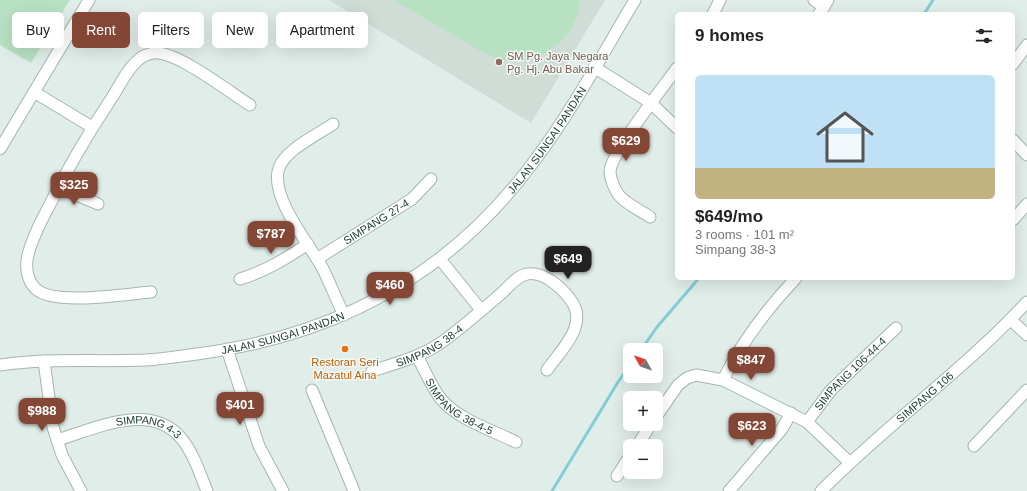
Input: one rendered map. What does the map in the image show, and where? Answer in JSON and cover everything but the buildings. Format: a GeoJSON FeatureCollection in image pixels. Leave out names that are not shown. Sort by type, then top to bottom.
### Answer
{"type":"FeatureCollection","features":[{"type":"Feature","properties":{"kind":"street"},"geometry":{"type":"LineString","coordinates":[[0,149],[89,0]]}},
{"type":"Feature","properties":{"kind":"street","name":"JALAN SUNGAI PANDAN"},"geometry":{"type":"LineString","coordinates":[[0,365],[44,361],[147,360],[227,349],[299,332],[344,315],[385,296],[440,259],[476,228],[516,185],[550,139],[635,0]]}},
{"type":"Feature","properties":{"kind":"street"},"geometry":{"type":"LineString","coordinates":[[714,12],[720,0]]}},
{"type":"Feature","properties":{"kind":"street"},"geometry":{"type":"LineString","coordinates":[[814,0],[824,7]]}},
{"type":"Feature","properties":{"kind":"street"},"geometry":{"type":"LineString","coordinates":[[1015,61],[1027,45]]}},
{"type":"Feature","properties":{"kind":"street"},"geometry":{"type":"LineString","coordinates":[[151,292],[70,298],[50,296],[41,293],[35,288],[28,275],[27,256],[40,223],[58,186],[92,127],[132,67],[141,58],[155,53],[169,54],[176,57],[250,105]]}},
{"type":"Feature","properties":{"kind":"street"},"geometry":{"type":"LineString","coordinates":[[594,67],[651,103],[675,126]]}},
{"type":"Feature","properties":{"kind":"street"},"geometry":{"type":"LineString","coordinates":[[650,217],[622,199],[617,193],[610,171],[616,156],[651,103],[675,71]]}},
{"type":"Feature","properties":{"kind":"street"},"geometry":{"type":"LineString","coordinates":[[34,92],[92,127]]}},
{"type":"Feature","properties":{"kind":"street"},"geometry":{"type":"LineString","coordinates":[[333,124],[294,150],[278,168],[278,186],[281,197],[317,258],[344,315]]}},
{"type":"Feature","properties":{"kind":"street"},"geometry":{"type":"LineString","coordinates":[[1015,142],[1027,155]]}},
{"type":"Feature","properties":{"kind":"street","name":"SIMPANG 27-4"},"geometry":{"type":"LineString","coordinates":[[317,258],[412,198],[430,179]]}},
{"type":"Feature","properties":{"kind":"street"},"geometry":{"type":"LineString","coordinates":[[58,186],[98,204]]}},
{"type":"Feature","properties":{"kind":"street"},"geometry":{"type":"LineString","coordinates":[[1015,218],[1027,204]]}},
{"type":"Feature","properties":{"kind":"street"},"geometry":{"type":"LineString","coordinates":[[240,278],[258,274],[276,265],[308,244]]}},
{"type":"Feature","properties":{"kind":"street"},"geometry":{"type":"LineString","coordinates":[[440,259],[481,310]]}},
{"type":"Feature","properties":{"kind":"street","name":"SIMPANG 38-4"},"geometry":{"type":"LineString","coordinates":[[372,371],[417,356],[456,332],[517,279],[527,274],[540,275],[562,290],[574,304],[577,324],[574,332],[547,370]]}},
{"type":"Feature","properties":{"kind":"street"},"geometry":{"type":"LineString","coordinates":[[723,380],[740,349],[756,325],[794,280]]}},
{"type":"Feature","properties":{"kind":"street","name":"SIMPANG 106"},"geometry":{"type":"LineString","coordinates":[[821,491],[849,462],[933,391],[1011,320],[1027,302]]}},
{"type":"Feature","properties":{"kind":"street"},"geometry":{"type":"LineString","coordinates":[[1011,320],[1027,335]]}},
{"type":"Feature","properties":{"kind":"street","name":"SIMPANG 106-44-4"},"geometry":{"type":"LineString","coordinates":[[807,422],[831,390],[896,328]]}},
{"type":"Feature","properties":{"kind":"street"},"geometry":{"type":"LineString","coordinates":[[227,349],[259,446],[283,491]]}},
{"type":"Feature","properties":{"kind":"street","name":"SIMPANG 38-4-5"},"geometry":{"type":"LineString","coordinates":[[417,356],[440,399],[461,416],[516,442]]}},
{"type":"Feature","properties":{"kind":"street"},"geometry":{"type":"LineString","coordinates":[[44,361],[50,414],[57,440],[62,455],[81,491]]}},
{"type":"Feature","properties":{"kind":"street"},"geometry":{"type":"LineString","coordinates":[[663,407],[678,385],[687,378],[696,375],[723,380],[807,422],[849,462]]}},
{"type":"Feature","properties":{"kind":"street"},"geometry":{"type":"LineString","coordinates":[[312,390],[354,491]]}},
{"type":"Feature","properties":{"kind":"street"},"geometry":{"type":"LineString","coordinates":[[974,446],[1027,390]]}},
{"type":"Feature","properties":{"kind":"street"},"geometry":{"type":"LineString","coordinates":[[730,491],[782,429],[791,413]]}},
{"type":"Feature","properties":{"kind":"street","name":"SIMPANG 4-3"},"geometry":{"type":"LineString","coordinates":[[57,440],[114,423],[134,420],[155,421],[168,427],[182,439],[207,491]]}},
{"type":"Feature","properties":{"kind":"street"},"geometry":{"type":"LineString","coordinates":[[617,476],[623,467]]}},
{"type":"Feature","properties":{"kind":"shaded area","name":"SM Pg. Jaya Negara Pg. Hj. Abu Bakar"},"geometry":{"type":"Polygon","coordinates":[[[329,0],[605,0],[531,123],[368,24],[368,12],[349,12],[329,0]]]}},
{"type":"Feature","properties":{"kind":"green space"},"geometry":{"type":"Polygon","coordinates":[[[0,0],[70,0],[63,12],[12,12],[12,48],[40,48],[31,63],[0,45],[0,0]]]}},
{"type":"Feature","properties":{"kind":"green space"},"geometry":{"type":"Polygon","coordinates":[[[394,0],[579,0],[579,6],[571,29],[559,43],[544,53],[531,59],[518,61],[505,60],[479,50],[394,0]]]}},
{"type":"Feature","properties":{"kind":"waterway"},"geometry":{"type":"LineString","coordinates":[[925,12],[933,0]]}},
{"type":"Feature","properties":{"kind":"waterway"},"geometry":{"type":"LineString","coordinates":[[646,343],[657,327],[697,280]]}},
{"type":"Feature","properties":{"kind":"waterway"},"geometry":{"type":"LineString","coordinates":[[552,491],[623,375]]}},
{"type":"Feature","properties":{"kind":"place","name":"SM Pg. Jaya Negara Pg. Hj. Abu Bakar"},"geometry":{"type":"Point","coordinates":[499,62]}},
{"type":"Feature","properties":{"kind":"place","name":"Restoran Seri Mazatul Aina"},"geometry":{"type":"Point","coordinates":[345,349]}}]}
